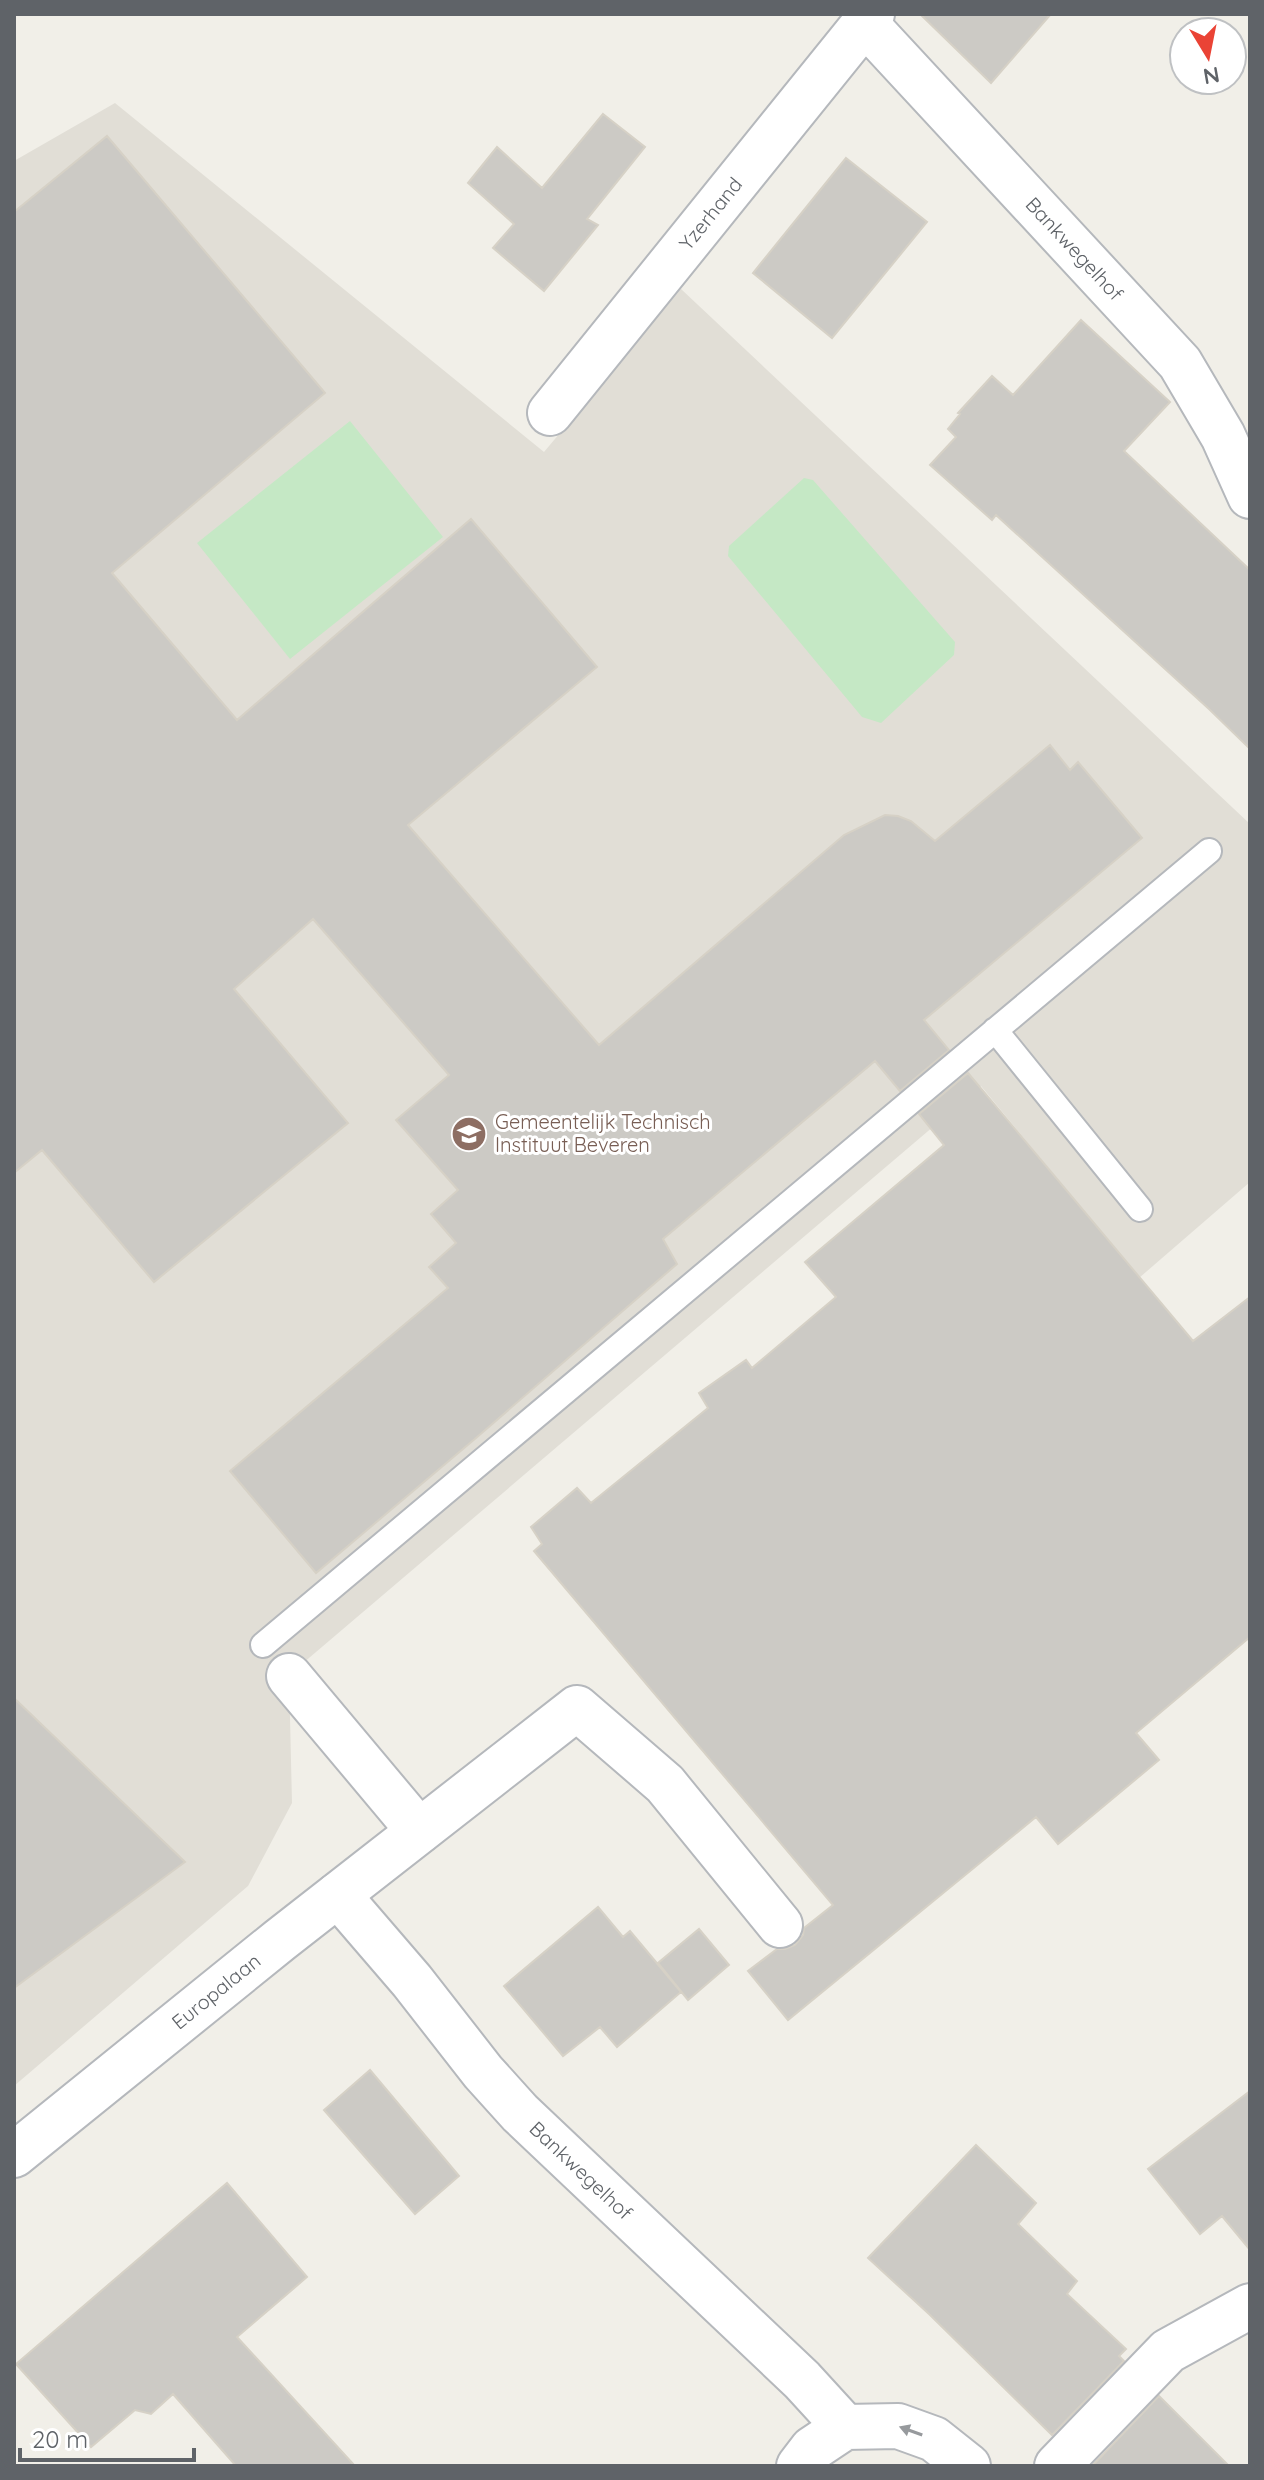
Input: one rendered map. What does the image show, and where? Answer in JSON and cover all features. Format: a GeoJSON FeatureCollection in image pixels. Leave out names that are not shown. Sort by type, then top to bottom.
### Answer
{"type":"FeatureCollection","features":[{"type":"Feature","properties":{"kind":"street","name":"Yzerhand"},"geometry":{"type":"LineString","coordinates":[[550,413],[868,18]]}},
{"type":"Feature","properties":{"kind":"street","name":"Bankwegelhof"},"geometry":{"type":"LineString","coordinates":[[868,18],[1180,363],[1223,436],[1250,496]]}},
{"type":"Feature","properties":{"kind":"street"},"geometry":{"type":"LineString","coordinates":[[276,1660],[419,1831]]}},
{"type":"Feature","properties":{"kind":"street","name":"Europalaan"},"geometry":{"type":"LineString","coordinates":[[14,2155],[577,1708],[665,1784],[780,1925]]}},
{"type":"Feature","properties":{"kind":"street","name":"Bankwegelhof"},"geometry":{"type":"LineString","coordinates":[[338,1895],[520,2113],[802,2380],[845,2427]]}},
{"type":"Feature","properties":{"kind":"street"},"geometry":{"type":"LineString","coordinates":[[1057,2466],[1168,2351],[1250,2306]]}},
{"type":"Feature","properties":{"kind":"street"},"geometry":{"type":"LineString","coordinates":[[799,2466],[812,2449],[845,2427],[898,2426],[934,2439],[968,2466]]}},
{"type":"Feature","properties":{"kind":"lane"},"geometry":{"type":"LineString","coordinates":[[276,1660],[995,1030],[1209,851]]}},
{"type":"Feature","properties":{"kind":"lane"},"geometry":{"type":"LineString","coordinates":[[995,1030],[1140,1209]]}},
{"type":"Feature","properties":{"kind":"shaded area","name":"Gemeentelijk Technisch Instituut Beveren"},"geometry":{"type":"Polygon","coordinates":[[[115,103],[544,452],[681,289],[1250,824],[1250,1182],[1139,1278],[981,1086],[289,1675],[292,1803],[248,1886],[14,2086],[14,161],[115,103]]]}},
{"type":"Feature","properties":{"kind":"green space"},"geometry":{"type":"Polygon","coordinates":[[[350,421],[443,537],[290,659],[197,543],[350,421]]]}},
{"type":"Feature","properties":{"kind":"green space"},"geometry":{"type":"Polygon","coordinates":[[[804,478],[813,480],[955,642],[954,655],[881,723],[862,717],[728,556],[729,546],[804,478]]]}},
{"type":"Feature","properties":{"kind":"building"},"geometry":{"type":"Polygon","coordinates":[[[920,14],[1051,14],[991,83],[920,14]]]}},
{"type":"Feature","properties":{"kind":"building"},"geometry":{"type":"Polygon","coordinates":[[[603,114],[645,147],[587,219],[598,225],[544,291],[493,248],[514,224],[468,183],[497,147],[542,188],[603,114]]]}},
{"type":"Feature","properties":{"kind":"building"},"geometry":{"type":"Polygon","coordinates":[[[107,136],[325,393],[112,573],[237,720],[471,519],[597,667],[408,825],[599,1045],[844,835],[885,815],[911,821],[935,841],[1050,745],[1070,770],[1078,762],[1142,838],[924,1020],[949,1050],[900,1091],[875,1061],[663,1239],[677,1264],[316,1573],[230,1471],[448,1288],[429,1267],[456,1243],[431,1214],[458,1190],[396,1120],[449,1075],[313,919],[234,989],[348,1123],[154,1282],[42,1150],[14,1173],[14,212],[107,136]]]}},
{"type":"Feature","properties":{"kind":"building"},"geometry":{"type":"Polygon","coordinates":[[[846,158],[927,222],[832,338],[753,273],[846,158]]]}},
{"type":"Feature","properties":{"kind":"building"},"geometry":{"type":"Polygon","coordinates":[[[1081,320],[1170,402],[1124,451],[1250,570],[1250,749],[996,515],[992,520],[930,465],[956,437],[948,429],[958,413],[992,376],[1013,395],[1081,320]]]}},
{"type":"Feature","properties":{"kind":"building"},"geometry":{"type":"Polygon","coordinates":[[[968,1073],[1193,1341],[1250,1297],[1250,1637],[1136,1733],[1159,1760],[1058,1844],[1036,1817],[788,2020],[748,1971],[777,1949],[795,1945],[804,1928],[833,1905],[534,1551],[542,1544],[531,1527],[577,1488],[591,1503],[708,1408],[699,1393],[746,1360],[752,1368],[836,1297],[805,1262],[944,1145],[919,1114],[968,1073]]]}},
{"type":"Feature","properties":{"kind":"building"},"geometry":{"type":"Polygon","coordinates":[[[14,1698],[185,1862],[14,1988],[14,1698]]]}},
{"type":"Feature","properties":{"kind":"building"},"geometry":{"type":"Polygon","coordinates":[[[598,1907],[623,1937],[630,1931],[681,1992],[617,2047],[600,2027],[563,2056],[504,1986],[598,1907]]]}},
{"type":"Feature","properties":{"kind":"building"},"geometry":{"type":"Polygon","coordinates":[[[699,1929],[729,1965],[688,2000],[658,1963],[699,1929]]]}},
{"type":"Feature","properties":{"kind":"building"},"geometry":{"type":"Polygon","coordinates":[[[370,2070],[459,2176],[415,2214],[324,2110],[370,2070]]]}},
{"type":"Feature","properties":{"kind":"building"},"geometry":{"type":"Polygon","coordinates":[[[1250,2091],[1250,2250],[1222,2216],[1200,2234],[1148,2169],[1250,2091]]]}},
{"type":"Feature","properties":{"kind":"building"},"geometry":{"type":"Polygon","coordinates":[[[976,2145],[1036,2203],[1018,2224],[1077,2281],[1067,2294],[1126,2349],[1119,2356],[1124,2361],[1052,2435],[868,2258],[976,2145]]]}},
{"type":"Feature","properties":{"kind":"building"},"geometry":{"type":"Polygon","coordinates":[[[227,2183],[307,2277],[237,2337],[355,2466],[236,2466],[173,2394],[151,2414],[135,2410],[91,2447],[16,2364],[227,2183]]]}},
{"type":"Feature","properties":{"kind":"building"},"geometry":{"type":"Polygon","coordinates":[[[1159,2396],[1229,2466],[1092,2466],[1159,2396]]]}},
{"type":"Feature","properties":{"kind":"place","name":"Gemeentelijk Technisch Instituut Beveren"},"geometry":{"type":"Point","coordinates":[469,1134]}}]}
